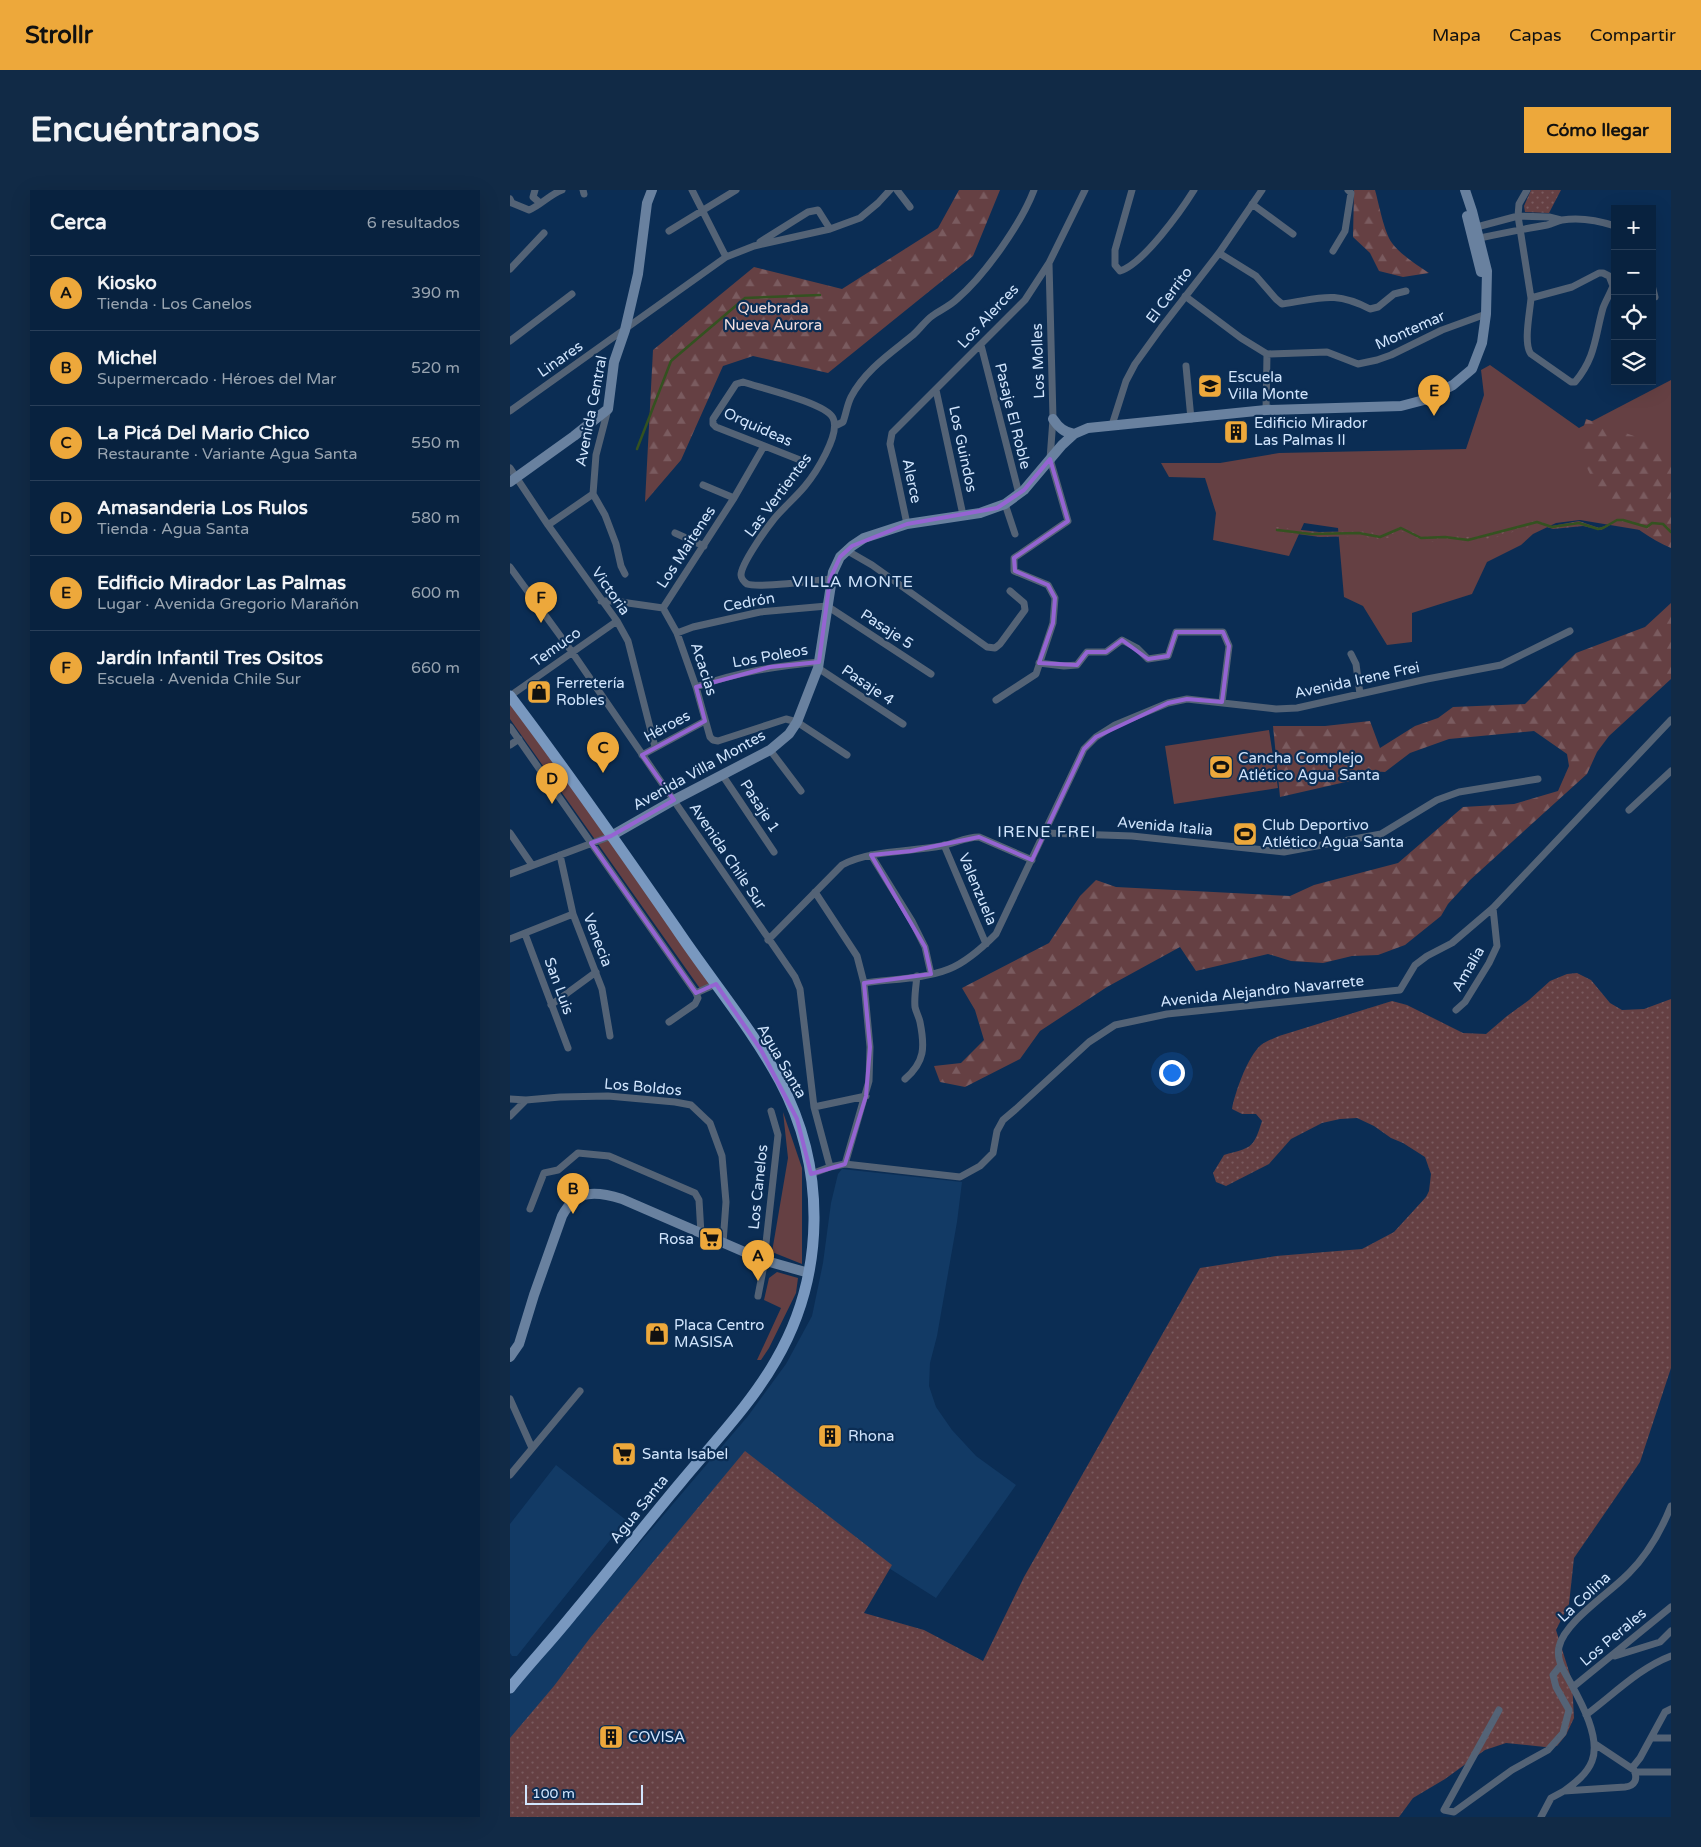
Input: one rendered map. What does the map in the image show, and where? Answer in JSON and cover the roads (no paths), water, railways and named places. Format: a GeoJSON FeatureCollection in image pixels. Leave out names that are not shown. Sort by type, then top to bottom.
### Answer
{"type":"FeatureCollection","features":[{"type":"Feature","properties":{"kind":"main road","name":"Agua Santa"},"geometry":{"type":"LineString","coordinates":[[510,696],[716,984],[781,1083],[797,1119],[808,1154],[815,1201],[809,1273],[796,1317],[776,1360],[757,1390],[582,1603],[511,1684]]}},
{"type":"Feature","properties":{"kind":"street"},"geometry":{"type":"LineString","coordinates":[[535,190],[533,197],[538,205]]}},
{"type":"Feature","properties":{"kind":"street"},"geometry":{"type":"LineString","coordinates":[[510,199],[512,203],[529,210],[562,190]]}},
{"type":"Feature","properties":{"kind":"street","name":"Avenida Central"},"geometry":{"type":"LineString","coordinates":[[593,494],[596,455],[608,409],[614,362],[625,330],[638,274],[647,203],[652,190]]}},
{"type":"Feature","properties":{"kind":"street"},"geometry":{"type":"LineString","coordinates":[[692,190],[726,257]]}},
{"type":"Feature","properties":{"kind":"street"},"geometry":{"type":"LineString","coordinates":[[669,231],[736,190]]}},
{"type":"Feature","properties":{"kind":"street"},"geometry":{"type":"LineString","coordinates":[[754,246],[830,229],[860,218],[890,190]]}},
{"type":"Feature","properties":{"kind":"street"},"geometry":{"type":"LineString","coordinates":[[897,190],[910,207]]}},
{"type":"Feature","properties":{"kind":"street"},"geometry":{"type":"LineString","coordinates":[[835,426],[843,422],[851,397],[873,368],[892,350],[915,333],[929,318],[948,306],[966,291],[998,252],[1028,206],[1034,190]]}},
{"type":"Feature","properties":{"kind":"street","name":"Los Alerces"},"geometry":{"type":"LineString","coordinates":[[890,444],[892,433],[898,425],[1019,307],[1049,263],[1085,190]]}},
{"type":"Feature","properties":{"kind":"street"},"geometry":{"type":"LineString","coordinates":[[1132,190],[1115,250],[1115,265],[1120,271],[1128,269],[1137,261],[1165,229],[1194,190]]}},
{"type":"Feature","properties":{"kind":"street","name":"El Cerrito"},"geometry":{"type":"LineString","coordinates":[[1112,425],[1126,381],[1135,364],[1219,253],[1262,190]]}},
{"type":"Feature","properties":{"kind":"street"},"geometry":{"type":"LineString","coordinates":[[1333,251],[1346,231],[1350,193],[1348,190]]}},
{"type":"Feature","properties":{"kind":"street"},"geometry":{"type":"LineString","coordinates":[[1053,419],[1059,428],[1074,434],[1088,428],[1112,425],[1190,419],[1266,410],[1401,406],[1424,400],[1453,385],[1472,369],[1482,343],[1486,314],[1486,298],[1475,233],[1463,190]]}},
{"type":"Feature","properties":{"kind":"street"},"geometry":{"type":"LineString","coordinates":[[1527,190],[1519,204],[1518,216],[1530,298],[1526,342],[1531,354],[1571,382],[1575,382],[1592,356],[1603,309],[1613,286],[1609,276],[1599,273],[1572,287],[1530,298]]}},
{"type":"Feature","properties":{"kind":"street"},"geometry":{"type":"LineString","coordinates":[[1252,204],[1293,234]]}},
{"type":"Feature","properties":{"kind":"street"},"geometry":{"type":"LineString","coordinates":[[754,246],[808,212],[818,210],[830,229]]}},
{"type":"Feature","properties":{"kind":"street"},"geometry":{"type":"LineString","coordinates":[[1475,233],[1518,216],[1549,217],[1561,220],[1584,218],[1599,220],[1611,224]]}},
{"type":"Feature","properties":{"kind":"street"},"geometry":{"type":"LineString","coordinates":[[1475,233],[1550,225],[1561,220]]}},
{"type":"Feature","properties":{"kind":"street"},"geometry":{"type":"LineString","coordinates":[[510,269],[544,233]]}},
{"type":"Feature","properties":{"kind":"street","name":"Linares"},"geometry":{"type":"LineString","coordinates":[[510,411],[726,257],[754,246]]}},
{"type":"Feature","properties":{"kind":"street"},"geometry":{"type":"LineString","coordinates":[[1219,253],[1256,276],[1282,304],[1310,298],[1341,298],[1356,302],[1370,309],[1378,307],[1394,294],[1406,291]]}},
{"type":"Feature","properties":{"kind":"street","name":"Los Molles"},"geometry":{"type":"LineString","coordinates":[[1049,263],[1053,419],[1050,459]]}},
{"type":"Feature","properties":{"kind":"street"},"geometry":{"type":"LineString","coordinates":[[510,341],[572,294]]}},
{"type":"Feature","properties":{"kind":"street"},"geometry":{"type":"LineString","coordinates":[[1185,296],[1241,338],[1267,354],[1266,410]]}},
{"type":"Feature","properties":{"kind":"street","name":"Montemar"},"geometry":{"type":"LineString","coordinates":[[1267,354],[1327,352],[1352,362],[1364,363],[1391,354],[1442,330],[1486,314]]}},
{"type":"Feature","properties":{"kind":"street","name":"Pasaje El Roble"},"geometry":{"type":"LineString","coordinates":[[981,345],[1019,494]]}},
{"type":"Feature","properties":{"kind":"street"},"geometry":{"type":"LineString","coordinates":[[1186,366],[1190,419]]}},
{"type":"Feature","properties":{"kind":"street","name":"Orquideas"},"geometry":{"type":"LineString","coordinates":[[800,460],[716,427],[713,424],[731,389],[736,384],[743,382],[805,401],[828,412],[834,419],[835,426]]}},
{"type":"Feature","properties":{"kind":"street","name":"Los Guindos"},"geometry":{"type":"LineString","coordinates":[[936,390],[963,514]]}},
{"type":"Feature","properties":{"kind":"street"},"geometry":{"type":"LineString","coordinates":[[513,480],[608,409]]}},
{"type":"Feature","properties":{"kind":"street","name":"Las Vertientes"},"geometry":{"type":"LineString","coordinates":[[830,579],[748,584],[743,581],[741,575],[774,518],[806,485],[818,468],[833,438],[835,426]]}},
{"type":"Feature","properties":{"kind":"street","name":"Avenida Villa Montes"},"geometry":{"type":"LineString","coordinates":[[611,836],[674,800],[770,750],[789,734],[797,722],[819,665],[830,579],[836,564],[846,550],[864,538],[907,524],[988,511],[1005,504],[1019,494],[1074,434]]}},
{"type":"Feature","properties":{"kind":"street","name":"Alerce"},"geometry":{"type":"LineString","coordinates":[[890,444],[907,524]]}},
{"type":"Feature","properties":{"kind":"street","name":"Los Maitenes"},"geometry":{"type":"LineString","coordinates":[[601,601],[663,608],[734,498],[764,446]]}},
{"type":"Feature","properties":{"kind":"street"},"geometry":{"type":"LineString","coordinates":[[996,700],[1036,674],[1053,623],[1055,598],[1048,585],[1014,571],[1014,558],[1068,521],[1050,459]]}},
{"type":"Feature","properties":{"kind":"street","name":"Victoria"},"geometry":{"type":"LineString","coordinates":[[510,468],[513,480],[617,621],[628,641],[655,746]]}},
{"type":"Feature","properties":{"kind":"street"},"geometry":{"type":"LineString","coordinates":[[703,485],[734,498]]}},
{"type":"Feature","properties":{"kind":"street"},"geometry":{"type":"LineString","coordinates":[[548,525],[593,494],[605,515],[625,574]]}},
{"type":"Feature","properties":{"kind":"street"},"geometry":{"type":"LineString","coordinates":[[1005,504],[1015,534]]}},
{"type":"Feature","properties":{"kind":"street"},"geometry":{"type":"LineString","coordinates":[[675,534],[704,546]]}},
{"type":"Feature","properties":{"kind":"street"},"geometry":{"type":"LineString","coordinates":[[846,550],[872,565],[987,647],[994,648],[1000,644],[1025,610],[1024,603],[1010,591]]}},
{"type":"Feature","properties":{"kind":"street","name":"Avenida Chile Sur"},"geometry":{"type":"LineString","coordinates":[[510,567],[572,652],[795,977],[800,989],[814,1107],[830,1167]]}},
{"type":"Feature","properties":{"kind":"street","name":"Cedrón"},"geometry":{"type":"LineString","coordinates":[[677,633],[693,627],[760,612],[827,606]]}},
{"type":"Feature","properties":{"kind":"street","name":"Pasaje 5"},"geometry":{"type":"LineString","coordinates":[[827,606],[931,674]]}},
{"type":"Feature","properties":{"kind":"street","name":"Acacias"},"geometry":{"type":"LineString","coordinates":[[663,608],[677,633],[696,687],[710,737],[713,740],[718,741],[779,720],[786,719],[797,722]]}},
{"type":"Feature","properties":{"kind":"street","name":"Temuco"},"geometry":{"type":"LineString","coordinates":[[510,696],[617,621]]}},
{"type":"Feature","properties":{"kind":"street","name":"Avenida Irene Frei"},"geometry":{"type":"LineString","coordinates":[[864,982],[931,974],[949,969],[962,962],[996,934],[1084,749],[1096,737],[1116,725],[1168,703],[1187,699],[1276,709],[1297,708],[1427,678],[1501,664],[1570,631]]}},
{"type":"Feature","properties":{"kind":"street"},"geometry":{"type":"LineString","coordinates":[[1039,663],[1064,666],[1076,665],[1087,652],[1106,652],[1122,640],[1137,648],[1148,659],[1168,656],[1176,632],[1223,632],[1229,646],[1222,702]]}},
{"type":"Feature","properties":{"kind":"street"},"geometry":{"type":"LineString","coordinates":[[1351,654],[1356,664],[1360,694]]}},
{"type":"Feature","properties":{"kind":"street","name":"Los Poleos"},"geometry":{"type":"LineString","coordinates":[[696,687],[770,667],[819,665]]}},
{"type":"Feature","properties":{"kind":"street","name":"Pasaje 4"},"geometry":{"type":"LineString","coordinates":[[819,665],[903,724]]}},
{"type":"Feature","properties":{"kind":"street","name":"Héroes"},"geometry":{"type":"LineString","coordinates":[[642,755],[655,746],[705,721]]}},
{"type":"Feature","properties":{"kind":"street","name":"Avenida Alejandro Navarrete"},"geometry":{"type":"LineString","coordinates":[[811,1174],[845,1164],[960,1177],[980,1166],[992,1153],[997,1131],[1003,1120],[1090,1042],[1115,1025],[1167,1014],[1400,990],[1415,965],[1426,956],[1452,943],[1493,908],[1671,721]]}},
{"type":"Feature","properties":{"kind":"street"},"geometry":{"type":"LineString","coordinates":[[797,722],[847,755]]}},
{"type":"Feature","properties":{"kind":"street"},"geometry":{"type":"LineString","coordinates":[[510,728],[696,993],[698,998],[695,1004],[669,1022]]}},
{"type":"Feature","properties":{"kind":"street"},"geometry":{"type":"LineString","coordinates":[[510,745],[519,739]]}},
{"type":"Feature","properties":{"kind":"street"},"geometry":{"type":"LineString","coordinates":[[770,750],[801,791]]}},
{"type":"Feature","properties":{"kind":"street"},"geometry":{"type":"LineString","coordinates":[[1629,810],[1671,771]]}},
{"type":"Feature","properties":{"kind":"street","name":"Pasaje 1"},"geometry":{"type":"LineString","coordinates":[[723,776],[774,852]]}},
{"type":"Feature","properties":{"kind":"street","name":"Avenida Italia"},"geometry":{"type":"LineString","coordinates":[[1045,833],[1132,836],[1284,852],[1381,834],[1437,800],[1458,792],[1538,779]]}},
{"type":"Feature","properties":{"kind":"street"},"geometry":{"type":"LineString","coordinates":[[510,833],[532,865]]}},
{"type":"Feature","properties":{"kind":"street"},"geometry":{"type":"LineString","coordinates":[[510,874],[611,836]]}},
{"type":"Feature","properties":{"kind":"street"},"geometry":{"type":"LineString","coordinates":[[768,940],[842,864],[856,858],[871,854],[911,851],[944,845],[970,837],[979,837],[1032,860]]}},
{"type":"Feature","properties":{"kind":"street","name":"Valenzuela"},"geometry":{"type":"LineString","coordinates":[[944,845],[986,944]]}},
{"type":"Feature","properties":{"kind":"street"},"geometry":{"type":"LineString","coordinates":[[871,854],[925,946],[931,974]]}},
{"type":"Feature","properties":{"kind":"street","name":"Venecia"},"geometry":{"type":"LineString","coordinates":[[560,855],[573,914],[602,989],[610,1036]]}},
{"type":"Feature","properties":{"kind":"street"},"geometry":{"type":"LineString","coordinates":[[815,892],[856,956],[864,982],[870,1046],[870,1076],[866,1096],[845,1164]]}},
{"type":"Feature","properties":{"kind":"street","name":"Amalia"},"geometry":{"type":"LineString","coordinates":[[1456,1010],[1465,1002],[1490,963],[1497,946],[1493,908]]}},
{"type":"Feature","properties":{"kind":"street"},"geometry":{"type":"LineString","coordinates":[[510,939],[573,914]]}},
{"type":"Feature","properties":{"kind":"street","name":"San Luis"},"geometry":{"type":"LineString","coordinates":[[525,934],[568,1048]]}},
{"type":"Feature","properties":{"kind":"street"},"geometry":{"type":"LineString","coordinates":[[551,1005],[596,972]]}},
{"type":"Feature","properties":{"kind":"street"},"geometry":{"type":"LineString","coordinates":[[905,1079],[919,1064],[923,1047],[920,1020],[915,1009],[917,976]]}},
{"type":"Feature","properties":{"kind":"street"},"geometry":{"type":"LineString","coordinates":[[696,993],[716,984]]}},
{"type":"Feature","properties":{"kind":"street","name":"Los Boldos"},"geometry":{"type":"LineString","coordinates":[[510,1099],[608,1096],[691,1105],[710,1123],[722,1156],[726,1202],[723,1243]]}},
{"type":"Feature","properties":{"kind":"street"},"geometry":{"type":"LineString","coordinates":[[814,1107],[866,1096]]}},
{"type":"Feature","properties":{"kind":"street"},"geometry":{"type":"LineString","coordinates":[[510,1116],[526,1100]]}},
{"type":"Feature","properties":{"kind":"street","name":"Los Canelos"},"geometry":{"type":"LineString","coordinates":[[758,1296],[778,1135],[771,1111]]}},
{"type":"Feature","properties":{"kind":"street"},"geometry":{"type":"LineString","coordinates":[[530,1209],[544,1173],[558,1170],[578,1153],[609,1156],[695,1193],[700,1200],[701,1234]]}},
{"type":"Feature","properties":{"kind":"street"},"geometry":{"type":"LineString","coordinates":[[510,1357],[519,1344],[548,1252],[567,1206],[573,1201],[589,1194],[606,1194],[622,1199],[763,1260],[809,1273]]}},
{"type":"Feature","properties":{"kind":"street"},"geometry":{"type":"LineString","coordinates":[[510,1475],[580,1391]]}},
{"type":"Feature","properties":{"kind":"street"},"geometry":{"type":"LineString","coordinates":[[510,1399],[532,1448]]}},
{"type":"Feature","properties":{"kind":"street","name":"La Colina"},"geometry":{"type":"LineString","coordinates":[[1595,1744],[1586,1715],[1561,1665],[1558,1650],[1564,1635],[1589,1608],[1636,1566],[1657,1537],[1671,1506]]}},
{"type":"Feature","properties":{"kind":"street","name":"Los Perales"},"geometry":{"type":"LineString","coordinates":[[1573,1688],[1671,1607]]}},
{"type":"Feature","properties":{"kind":"street"},"geometry":{"type":"LineString","coordinates":[[1610,1658],[1660,1642],[1671,1631]]}},
{"type":"Feature","properties":{"kind":"street"},"geometry":{"type":"LineString","coordinates":[[1586,1715],[1644,1670],[1671,1656]]}},
{"type":"Feature","properties":{"kind":"street"},"geometry":{"type":"LineString","coordinates":[[1499,1710],[1444,1810],[1454,1812],[1512,1770],[1548,1750],[1562,1733],[1569,1710],[1556,1687],[1553,1675],[1561,1665]]}},
{"type":"Feature","properties":{"kind":"street"},"geometry":{"type":"LineString","coordinates":[[1564,1791],[1628,1787],[1635,1782],[1634,1770],[1665,1712],[1671,1709]]}},
{"type":"Feature","properties":{"kind":"street"},"geometry":{"type":"LineString","coordinates":[[1651,1738],[1671,1738]]}},
{"type":"Feature","properties":{"kind":"street"},"geometry":{"type":"LineString","coordinates":[[1541,1817],[1551,1798],[1564,1791],[1583,1775],[1592,1761],[1595,1744],[1634,1770],[1671,1772]]}},
{"type":"Feature","properties":{"kind":"waterway"},"geometry":{"type":"LineString","coordinates":[[637,449],[671,361],[745,298],[820,295]]}},
{"type":"Feature","properties":{"kind":"waterway"},"geometry":{"type":"LineString","coordinates":[[1277,530],[1311,534],[1359,533],[1380,537],[1401,528],[1421,538],[1445,537],[1468,540],[1537,522],[1552,527],[1579,523],[1598,529],[1617,520],[1623,520],[1647,527],[1652,523],[1663,524],[1671,532]]}},
{"type":"Feature","properties":{"kind":"place","name":"Escuela Villa Monte"},"geometry":{"type":"Point","coordinates":[1210,386]}},
{"type":"Feature","properties":{"kind":"place","name":"Edificio Mirador Las Palmas"},"geometry":{"type":"Point","coordinates":[1434,416]}},
{"type":"Feature","properties":{"kind":"place","name":"Edificio Mirador Las Palmas II"},"geometry":{"type":"Point","coordinates":[1236,432]}},
{"type":"Feature","properties":{"kind":"place","name":"Jardín Infantil Tres Ositos"},"geometry":{"type":"Point","coordinates":[541,623]}},
{"type":"Feature","properties":{"kind":"place","name":"Ferretería Robles"},"geometry":{"type":"Point","coordinates":[539,692]}},
{"type":"Feature","properties":{"kind":"place","name":"Cancha Complejo Atlético Agua Santa"},"geometry":{"type":"Point","coordinates":[1221,767]}},
{"type":"Feature","properties":{"kind":"place","name":"La Picá Del Mario Chico"},"geometry":{"type":"Point","coordinates":[603,773]}},
{"type":"Feature","properties":{"kind":"place","name":"Amasanderia Los Rulos"},"geometry":{"type":"Point","coordinates":[552,804]}},
{"type":"Feature","properties":{"kind":"place","name":"Club Deportivo Atlético Agua Santa"},"geometry":{"type":"Point","coordinates":[1245,834]}},
{"type":"Feature","properties":{"kind":"place","name":"Michel"},"geometry":{"type":"Point","coordinates":[573,1214]}},
{"type":"Feature","properties":{"kind":"place","name":"Rosa"},"geometry":{"type":"Point","coordinates":[711,1239]}},
{"type":"Feature","properties":{"kind":"place","name":"Kiosko"},"geometry":{"type":"Point","coordinates":[758,1281]}},
{"type":"Feature","properties":{"kind":"place","name":"Placa Centro MASISA"},"geometry":{"type":"Point","coordinates":[657,1334]}},
{"type":"Feature","properties":{"kind":"place","name":"Rhona"},"geometry":{"type":"Point","coordinates":[830,1436]}},
{"type":"Feature","properties":{"kind":"place","name":"Santa Isabel"},"geometry":{"type":"Point","coordinates":[624,1454]}},
{"type":"Feature","properties":{"kind":"place","name":"COVISA"},"geometry":{"type":"Point","coordinates":[611,1737]}},
{"type":"Feature","properties":{"kind":"district","name":"VILLA MONTE"},"geometry":{"type":"Point","coordinates":[853,581]}},
{"type":"Feature","properties":{"kind":"district","name":"IRENE FREI"},"geometry":{"type":"Point","coordinates":[1047,831]}},
{"type":"Feature","properties":{"kind":"park label","name":"Quebrada Nueva Aurora"},"geometry":{"type":"Point","coordinates":[773,316]}}]}
